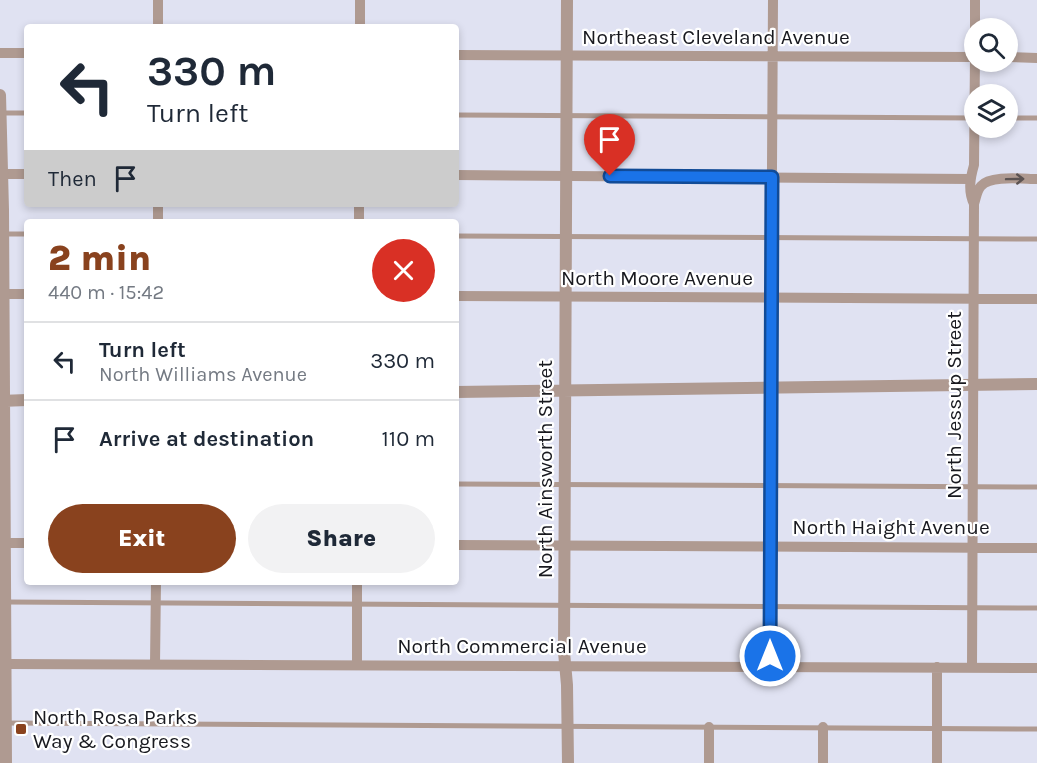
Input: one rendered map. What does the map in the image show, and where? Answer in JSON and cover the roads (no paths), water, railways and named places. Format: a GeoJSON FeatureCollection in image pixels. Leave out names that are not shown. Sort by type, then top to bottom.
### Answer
{"type":"FeatureCollection","features":[{"type":"Feature","properties":{"kind":"street"},"geometry":{"type":"LineString","coordinates":[[158,0],[158,24]]}},
{"type":"Feature","properties":{"kind":"street"},"geometry":{"type":"LineString","coordinates":[[360,0],[360,24]]}},
{"type":"Feature","properties":{"kind":"street","name":"North Ainsworth Street"},"geometry":{"type":"LineString","coordinates":[[567,0],[565,605],[568,763]]}},
{"type":"Feature","properties":{"kind":"street"},"geometry":{"type":"LineString","coordinates":[[770,667],[773,0]]}},
{"type":"Feature","properties":{"kind":"street"},"geometry":{"type":"LineString","coordinates":[[975,0],[975,18]]}},
{"type":"Feature","properties":{"kind":"street"},"geometry":{"type":"LineString","coordinates":[[0,53],[24,53]]}},
{"type":"Feature","properties":{"kind":"street","name":"Northeast Cleveland Avenue"},"geometry":{"type":"LineString","coordinates":[[459,55],[964,56]]}},
{"type":"Feature","properties":{"kind":"street"},"geometry":{"type":"LineString","coordinates":[[1018,57],[1037,58]]}},
{"type":"Feature","properties":{"kind":"street"},"geometry":{"type":"LineString","coordinates":[[0,95],[3,234],[2,512],[6,543],[6,602],[3,619],[6,663],[4,728],[6,763]]}},
{"type":"Feature","properties":{"kind":"street"},"geometry":{"type":"LineString","coordinates":[[459,176],[970,179],[974,165],[975,138]]}},
{"type":"Feature","properties":{"kind":"street"},"geometry":{"type":"LineString","coordinates":[[1,174],[24,174]]}},
{"type":"Feature","properties":{"kind":"street","name":"North Jessup Street"},"geometry":{"type":"LineString","coordinates":[[970,179],[970,196],[974,204],[972,668]]}},
{"type":"Feature","properties":{"kind":"street"},"geometry":{"type":"LineString","coordinates":[[974,204],[979,188],[983,183],[993,179],[1037,179]]}},
{"type":"Feature","properties":{"kind":"street"},"geometry":{"type":"LineString","coordinates":[[3,294],[24,294]]}},
{"type":"Feature","properties":{"kind":"street","name":"North Moore Avenue"},"geometry":{"type":"LineString","coordinates":[[459,296],[1037,299]]}},
{"type":"Feature","properties":{"kind":"street"},"geometry":{"type":"LineString","coordinates":[[459,392],[1037,384]]}},
{"type":"Feature","properties":{"kind":"street"},"geometry":{"type":"LineString","coordinates":[[1,401],[24,400]]}},
{"type":"Feature","properties":{"kind":"street"},"geometry":{"type":"LineString","coordinates":[[6,543],[24,543]]}},
{"type":"Feature","properties":{"kind":"street","name":"North Haight Avenue"},"geometry":{"type":"LineString","coordinates":[[459,545],[1037,548]]}},
{"type":"Feature","properties":{"kind":"street"},"geometry":{"type":"LineString","coordinates":[[155,664],[156,585]]}},
{"type":"Feature","properties":{"kind":"street"},"geometry":{"type":"LineString","coordinates":[[357,585],[357,665]]}},
{"type":"Feature","properties":{"kind":"street","name":"North Commercial Avenue"},"geometry":{"type":"LineString","coordinates":[[6,663],[1037,668]]}},
{"type":"Feature","properties":{"kind":"street"},"geometry":{"type":"LineString","coordinates":[[937,668],[937,763]]}},
{"type":"Feature","properties":{"kind":"street"},"geometry":{"type":"LineString","coordinates":[[709,727],[709,763]]}},
{"type":"Feature","properties":{"kind":"street"},"geometry":{"type":"LineString","coordinates":[[823,728],[823,763]]}},
{"type":"Feature","properties":{"kind":"lane"},"geometry":{"type":"LineString","coordinates":[[0,113],[24,113]]}},
{"type":"Feature","properties":{"kind":"lane"},"geometry":{"type":"LineString","coordinates":[[459,115],[964,118]]}},
{"type":"Feature","properties":{"kind":"lane"},"geometry":{"type":"LineString","coordinates":[[1018,118],[1037,118]]}},
{"type":"Feature","properties":{"kind":"lane"},"geometry":{"type":"LineString","coordinates":[[3,234],[24,234]]}},
{"type":"Feature","properties":{"kind":"lane"},"geometry":{"type":"LineString","coordinates":[[459,236],[1037,239]]}},
{"type":"Feature","properties":{"kind":"lane"},"geometry":{"type":"LineString","coordinates":[[459,484],[1037,487]]}},
{"type":"Feature","properties":{"kind":"lane"},"geometry":{"type":"LineString","coordinates":[[6,602],[1037,608]]}},
{"type":"Feature","properties":{"kind":"lane"},"geometry":{"type":"LineString","coordinates":[[4,728],[568,726],[1037,729]]}},
{"type":"Feature","properties":{"kind":"place","name":"North Rosa Parks Way & Congress"},"geometry":{"type":"Point","coordinates":[21,729]}}]}
